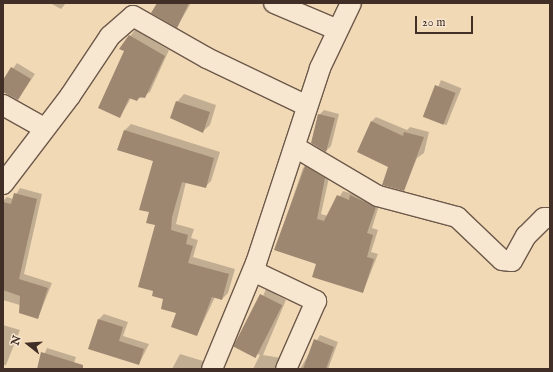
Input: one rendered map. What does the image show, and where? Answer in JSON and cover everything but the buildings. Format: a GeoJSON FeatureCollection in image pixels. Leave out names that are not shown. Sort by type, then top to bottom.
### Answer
{"type":"FeatureCollection","features":[{"type":"Feature","properties":{"kind":"street"},"geometry":{"type":"LineString","coordinates":[[274,3],[338,30]]}},
{"type":"Feature","properties":{"kind":"street"},"geometry":{"type":"LineString","coordinates":[[212,369],[253,271],[320,68],[351,3]]}},
{"type":"Feature","properties":{"kind":"street"},"geometry":{"type":"LineString","coordinates":[[3,184],[110,36],[133,16],[207,58],[307,106]]}},
{"type":"Feature","properties":{"kind":"street"},"geometry":{"type":"LineString","coordinates":[[3,105],[44,128]]}},
{"type":"Feature","properties":{"kind":"street"},"geometry":{"type":"LineString","coordinates":[[295,147],[378,196],[457,217],[502,260],[512,261],[526,236],[544,218],[550,218]]}},
{"type":"Feature","properties":{"kind":"street"},"geometry":{"type":"LineString","coordinates":[[253,271],[316,301],[286,369]]}}]}
